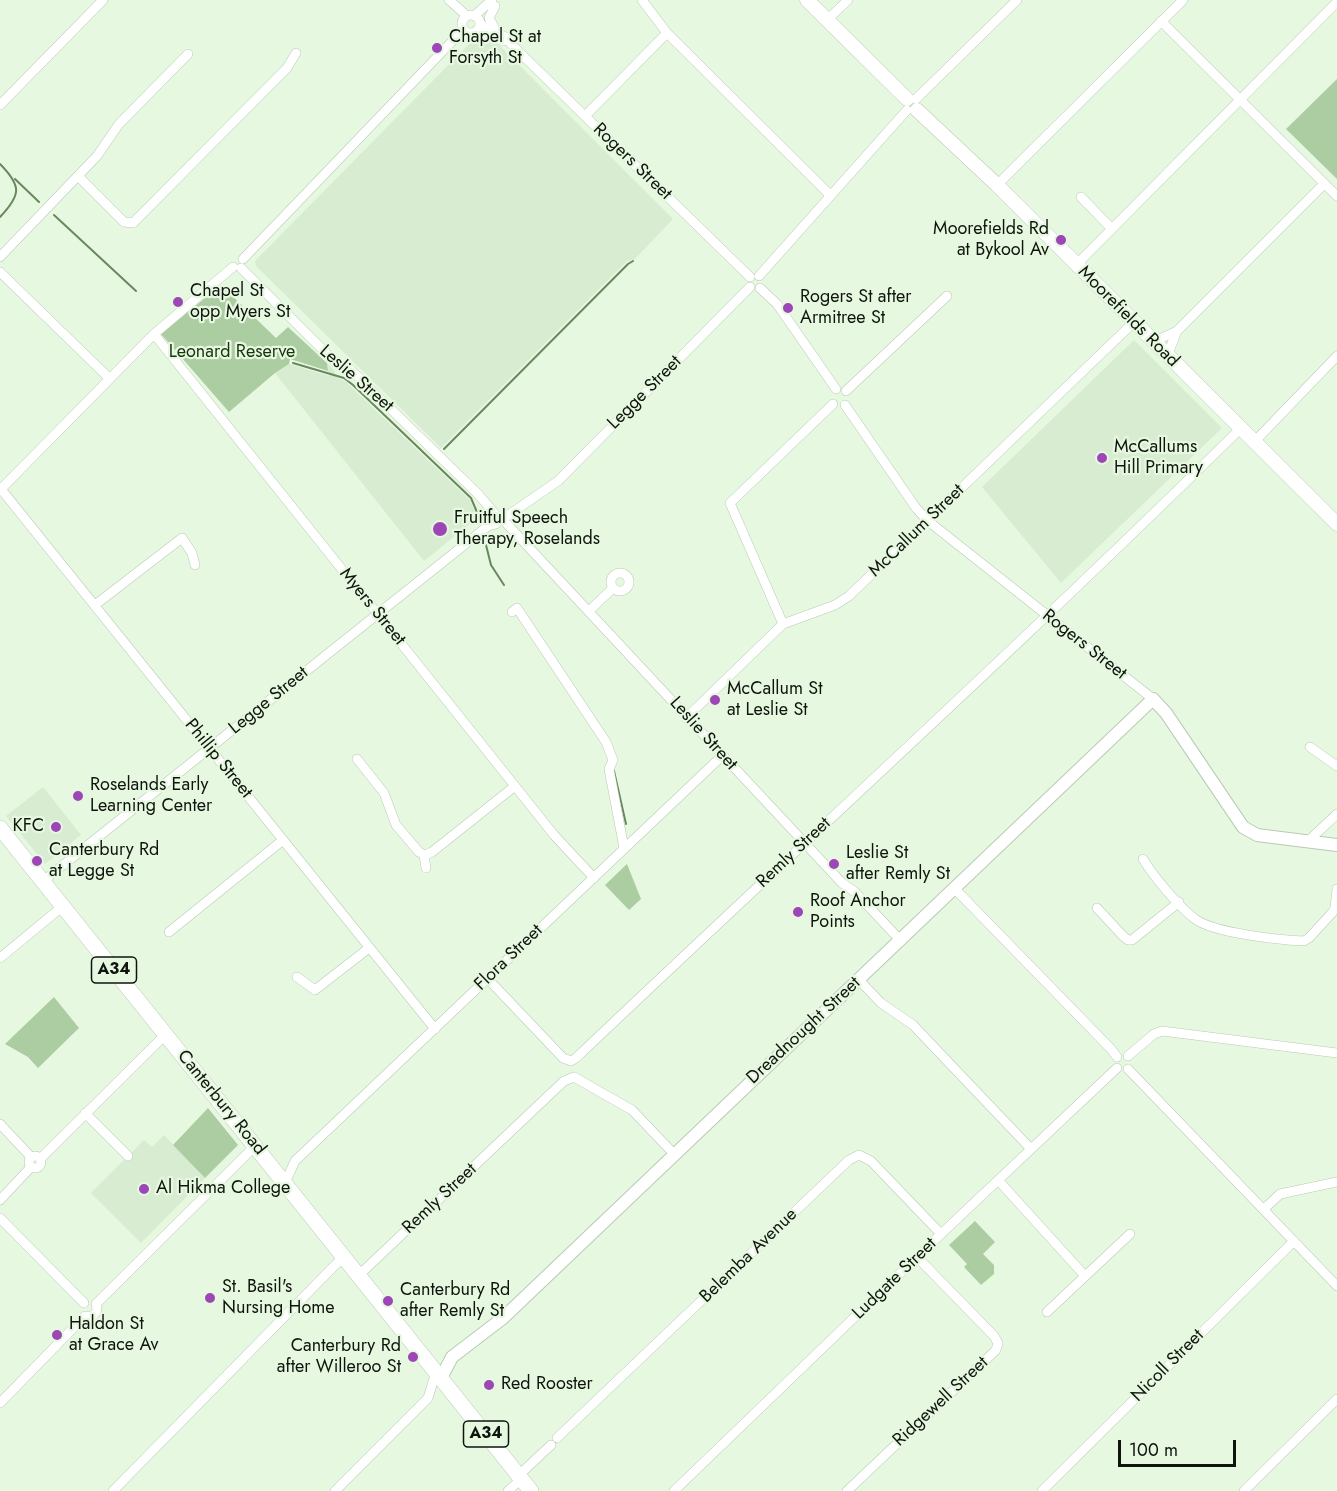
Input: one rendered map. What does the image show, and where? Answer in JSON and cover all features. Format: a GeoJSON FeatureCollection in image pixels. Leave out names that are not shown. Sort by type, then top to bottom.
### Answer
{"type":"FeatureCollection","features":[{"type":"Feature","properties":{"kind":"highway","name":"Canterbury Road"},"geometry":{"type":"LineString","coordinates":[[1,832],[43,881],[531,1491]]}},
{"type":"Feature","properties":{"kind":"main road","name":"Moorefields Road"},"geometry":{"type":"LineString","coordinates":[[807,0],[912,105],[997,185],[1337,524]]}},
{"type":"Feature","properties":{"kind":"street"},"geometry":{"type":"LineString","coordinates":[[0,105],[103,0]]}},
{"type":"Feature","properties":{"kind":"street"},"geometry":{"type":"LineString","coordinates":[[449,0],[475,21]]}},
{"type":"Feature","properties":{"kind":"street"},"geometry":{"type":"LineString","coordinates":[[642,0],[667,33],[830,195]]}},
{"type":"Feature","properties":{"kind":"street"},"geometry":{"type":"LineString","coordinates":[[827,20],[848,0]]}},
{"type":"Feature","properties":{"kind":"street","name":"Legge Street"},"geometry":{"type":"LineString","coordinates":[[507,520],[558,481],[755,282],[912,105],[1017,0]]}},
{"type":"Feature","properties":{"kind":"street"},"geometry":{"type":"LineString","coordinates":[[997,185],[1183,0]]}},
{"type":"Feature","properties":{"kind":"street"},"geometry":{"type":"LineString","coordinates":[[475,21],[462,22],[464,30],[470,33],[475,21],[496,2]]}},
{"type":"Feature","properties":{"kind":"street"},"geometry":{"type":"LineString","coordinates":[[496,2],[489,14],[489,21],[498,32]]}},
{"type":"Feature","properties":{"kind":"street"},"geometry":{"type":"LineString","coordinates":[[1076,265],[1337,2]]}},
{"type":"Feature","properties":{"kind":"street","name":"Rogers Street"},"geometry":{"type":"LineString","coordinates":[[475,21],[508,39],[777,304],[841,390]]}},
{"type":"Feature","properties":{"kind":"street","name":"Rogers Street"},"geometry":{"type":"LineString","coordinates":[[475,21],[513,46]]}},
{"type":"Feature","properties":{"kind":"street"},"geometry":{"type":"LineString","coordinates":[[1161,21],[1337,196]]}},
{"type":"Feature","properties":{"kind":"street"},"geometry":{"type":"LineString","coordinates":[[1,489],[153,334],[239,265],[464,30]]}},
{"type":"Feature","properties":{"kind":"street"},"geometry":{"type":"LineString","coordinates":[[585,116],[667,33]]}},
{"type":"Feature","properties":{"kind":"street"},"geometry":{"type":"LineString","coordinates":[[78,176],[124,222],[133,223],[287,68],[296,53]]}},
{"type":"Feature","properties":{"kind":"street"},"geometry":{"type":"LineString","coordinates":[[0,257],[97,156],[119,124],[188,54]]}},
{"type":"Feature","properties":{"kind":"street"},"geometry":{"type":"LineString","coordinates":[[1153,342],[1177,331],[1324,184]]}},
{"type":"Feature","properties":{"kind":"street"},"geometry":{"type":"LineString","coordinates":[[1081,197],[1112,229]]}},
{"type":"Feature","properties":{"kind":"street","name":"Leslie Street"},"geometry":{"type":"LineString","coordinates":[[239,265],[336,363],[351,370],[478,494],[496,519]]}},
{"type":"Feature","properties":{"kind":"street"},"geometry":{"type":"LineString","coordinates":[[0,272],[109,378]]}},
{"type":"Feature","properties":{"kind":"street"},"geometry":{"type":"LineString","coordinates":[[833,404],[831,396],[841,390],[947,296]]}},
{"type":"Feature","properties":{"kind":"street","name":"McCallum Street"},"geometry":{"type":"LineString","coordinates":[[686,717],[783,624],[835,605],[845,599],[1133,323]]}},
{"type":"Feature","properties":{"kind":"street"},"geometry":{"type":"LineString","coordinates":[[1167,356],[1177,331]]}},
{"type":"Feature","properties":{"kind":"street","name":"Myers Street"},"geometry":{"type":"LineString","coordinates":[[153,334],[554,835],[594,878]]}},
{"type":"Feature","properties":{"kind":"street"},"geometry":{"type":"LineString","coordinates":[[1254,442],[1337,356]]}},
{"type":"Feature","properties":{"kind":"street"},"geometry":{"type":"LineString","coordinates":[[833,404],[845,405],[848,399],[841,390]]}},
{"type":"Feature","properties":{"kind":"street"},"geometry":{"type":"LineString","coordinates":[[783,624],[730,503],[833,404]]}},
{"type":"Feature","properties":{"kind":"street","name":"Rogers Street"},"geometry":{"type":"LineString","coordinates":[[845,405],[916,508],[928,521],[1153,699],[1166,713],[1243,827],[1257,835],[1337,845]]}},
{"type":"Feature","properties":{"kind":"street","name":"Remly Street"},"geometry":{"type":"LineString","coordinates":[[571,1061],[1046,615],[1240,429]]}},
{"type":"Feature","properties":{"kind":"street","name":"Phillip Street"},"geometry":{"type":"LineString","coordinates":[[1,489],[435,1029]]}},
{"type":"Feature","properties":{"kind":"street"},"geometry":{"type":"LineString","coordinates":[[496,519],[503,513],[507,520]]}},
{"type":"Feature","properties":{"kind":"street","name":"Legge Street"},"geometry":{"type":"LineString","coordinates":[[43,881],[496,519]]}},
{"type":"Feature","properties":{"kind":"street","name":"Leslie Street"},"geometry":{"type":"LineString","coordinates":[[507,520],[722,756],[842,883],[855,892],[901,940]]}},
{"type":"Feature","properties":{"kind":"street"},"geometry":{"type":"LineString","coordinates":[[95,604],[182,538],[192,553],[195,565]]}},
{"type":"Feature","properties":{"kind":"street"},"geometry":{"type":"LineString","coordinates":[[589,611],[613,588]]}},
{"type":"Feature","properties":{"kind":"street"},"geometry":{"type":"LineString","coordinates":[[512,612],[517,608],[606,742],[613,760],[609,769],[624,849]]}},
{"type":"Feature","properties":{"kind":"street","name":"Dreadnought Street"},"geometry":{"type":"LineString","coordinates":[[435,1371],[502,1318],[1153,699]]}},
{"type":"Feature","properties":{"kind":"street"},"geometry":{"type":"LineString","coordinates":[[1310,747],[1337,766]]}},
{"type":"Feature","properties":{"kind":"street","name":"Flora Street"},"geometry":{"type":"LineString","coordinates":[[285,1183],[295,1161],[722,756]]}},
{"type":"Feature","properties":{"kind":"street"},"geometry":{"type":"LineString","coordinates":[[357,759],[384,793],[396,825],[418,852],[424,855],[432,852],[515,786]]}},
{"type":"Feature","properties":{"kind":"street"},"geometry":{"type":"LineString","coordinates":[[1307,842],[1337,814]]}},
{"type":"Feature","properties":{"kind":"street"},"geometry":{"type":"LineString","coordinates":[[169,932],[283,840]]}},
{"type":"Feature","properties":{"kind":"street"},"geometry":{"type":"LineString","coordinates":[[424,855],[426,868]]}},
{"type":"Feature","properties":{"kind":"street"},"geometry":{"type":"LineString","coordinates":[[1143,859],[1152,874],[1196,919],[1226,931],[1304,941],[1332,913],[1335,908],[1337,889]]}},
{"type":"Feature","properties":{"kind":"street"},"geometry":{"type":"LineString","coordinates":[[955,889],[1111,1048],[1117,1057]]}},
{"type":"Feature","properties":{"kind":"street"},"geometry":{"type":"LineString","coordinates":[[1097,908],[1123,936],[1132,940],[1179,902]]}},
{"type":"Feature","properties":{"kind":"street"},"geometry":{"type":"LineString","coordinates":[[0,958],[63,906]]}},
{"type":"Feature","properties":{"kind":"street"},"geometry":{"type":"LineString","coordinates":[[297,977],[315,990],[369,948]]}},
{"type":"Feature","properties":{"kind":"street"},"geometry":{"type":"LineString","coordinates":[[488,978],[563,1058],[571,1061],[574,1077],[632,1110],[675,1155]]}},
{"type":"Feature","properties":{"kind":"street"},"geometry":{"type":"LineString","coordinates":[[859,980],[881,1003],[913,1025],[1031,1149]]}},
{"type":"Feature","properties":{"kind":"street"},"geometry":{"type":"LineString","coordinates":[[1128,1056],[1154,1034],[1162,1031],[1337,1053]]}},
{"type":"Feature","properties":{"kind":"street"},"geometry":{"type":"LineString","coordinates":[[0,1200],[34,1161],[165,1035]]}},
{"type":"Feature","properties":{"kind":"street"},"geometry":{"type":"LineString","coordinates":[[1123,1054],[1128,1056],[1131,1063],[1128,1069],[1117,1068],[1115,1064],[1117,1057],[1123,1054]]}},
{"type":"Feature","properties":{"kind":"street","name":"Ludgate Street"},"geometry":{"type":"LineString","coordinates":[[674,1491],[1117,1068]]}},
{"type":"Feature","properties":{"kind":"street"},"geometry":{"type":"LineString","coordinates":[[1128,1069],[1337,1286]]}},
{"type":"Feature","properties":{"kind":"street","name":"Remly Street"},"geometry":{"type":"LineString","coordinates":[[359,1275],[564,1081],[574,1077]]}},
{"type":"Feature","properties":{"kind":"street"},"geometry":{"type":"LineString","coordinates":[[85,1113],[128,1156]]}},
{"type":"Feature","properties":{"kind":"street"},"geometry":{"type":"LineString","coordinates":[[0,1124],[34,1161]]}},
{"type":"Feature","properties":{"kind":"street"},"geometry":{"type":"LineString","coordinates":[[96,1304],[255,1146]]}},
{"type":"Feature","properties":{"kind":"street","name":"Belemba Avenue"},"geometry":{"type":"LineString","coordinates":[[508,1491],[554,1441],[849,1160],[859,1155],[871,1161],[941,1234]]}},
{"type":"Feature","properties":{"kind":"street","name":"Flora Street"},"geometry":{"type":"LineString","coordinates":[[273,1169],[295,1161]]}},
{"type":"Feature","properties":{"kind":"street"},"geometry":{"type":"LineString","coordinates":[[999,1180],[1085,1276]]}},
{"type":"Feature","properties":{"kind":"street"},"geometry":{"type":"LineString","coordinates":[[1264,1209],[1280,1194],[1337,1182]]}},
{"type":"Feature","properties":{"kind":"street"},"geometry":{"type":"LineString","coordinates":[[0,1218],[84,1303]]}},
{"type":"Feature","properties":{"kind":"street"},"geometry":{"type":"LineString","coordinates":[[1047,1312],[1131,1234]]}},
{"type":"Feature","properties":{"kind":"street","name":"Nicoll Street"},"geometry":{"type":"LineString","coordinates":[[1042,1491],[1294,1241]]}},
{"type":"Feature","properties":{"kind":"street"},"geometry":{"type":"LineString","coordinates":[[113,1491],[344,1256]]}},
{"type":"Feature","properties":{"kind":"street","name":"Ridgewell Street"},"geometry":{"type":"LineString","coordinates":[[847,1491],[996,1350],[998,1343],[994,1336],[917,1257]]}},
{"type":"Feature","properties":{"kind":"street"},"geometry":{"type":"LineString","coordinates":[[92,1301],[98,1310],[91,1317],[85,1316],[81,1310],[84,1303],[92,1301]]}},
{"type":"Feature","properties":{"kind":"street"},"geometry":{"type":"LineString","coordinates":[[0,1403],[85,1316]]}},
{"type":"Feature","properties":{"kind":"street"},"geometry":{"type":"LineString","coordinates":[[428,1398],[435,1371]]}},
{"type":"Feature","properties":{"kind":"street"},"geometry":{"type":"LineString","coordinates":[[335,1491],[428,1398],[451,1391]]}},
{"type":"Feature","properties":{"kind":"street"},"geometry":{"type":"LineString","coordinates":[[1244,1491],[1337,1399]]}},
{"type":"Feature","properties":{"kind":"shaded area"},"geometry":{"type":"Polygon","coordinates":[[[482,38],[497,43],[673,219],[634,260],[627,261],[441,448],[256,266],[255,261],[474,39],[482,38]]]}},
{"type":"Feature","properties":{"kind":"shaded area","name":"McCallums Hill Primary"},"geometry":{"type":"Polygon","coordinates":[[[1134,340],[1222,428],[1061,583],[982,487],[1134,340]]]}},
{"type":"Feature","properties":{"kind":"shaded area"},"geometry":{"type":"Polygon","coordinates":[[[327,363],[334,370],[336,377],[346,382],[470,500],[477,518],[424,561],[275,373],[289,364],[329,376],[327,363]]]}},
{"type":"Feature","properties":{"kind":"shaded area"},"geometry":{"type":"Polygon","coordinates":[[[43,787],[81,835],[45,864],[6,816],[43,787]]]}},
{"type":"Feature","properties":{"kind":"shaded area","name":"Al Hikma College"},"geometry":{"type":"Polygon","coordinates":[[[164,1135],[205,1178],[141,1243],[91,1193],[144,1140],[152,1147],[164,1135]]]}},
{"type":"Feature","properties":{"kind":"green space"},"geometry":{"type":"Polygon","coordinates":[[[1337,79],[1337,179],[1286,129],[1337,79]]]}},
{"type":"Feature","properties":{"kind":"green space","name":"Leonard Reserve"},"geometry":{"type":"Polygon","coordinates":[[[221,285],[276,338],[288,327],[327,363],[328,371],[290,359],[289,364],[229,412],[161,334],[221,285]]]}},
{"type":"Feature","properties":{"kind":"green space"},"geometry":{"type":"Polygon","coordinates":[[[627,864],[641,899],[629,910],[605,885],[627,864]]]}},
{"type":"Feature","properties":{"kind":"green space"},"geometry":{"type":"Polygon","coordinates":[[[54,997],[79,1028],[38,1068],[28,1057],[5,1044],[54,997]]]}},
{"type":"Feature","properties":{"kind":"green space"},"geometry":{"type":"Polygon","coordinates":[[[208,1108],[238,1145],[205,1178],[173,1145],[208,1108]]]}},
{"type":"Feature","properties":{"kind":"green space"},"geometry":{"type":"Polygon","coordinates":[[[975,1221],[995,1242],[983,1254],[994,1265],[994,1274],[981,1285],[964,1267],[967,1264],[949,1245],[975,1221]]]}},
{"type":"Feature","properties":{"kind":"waterway"},"geometry":{"type":"LineString","coordinates":[[0,164],[12,178],[16,190],[12,203],[0,217]]}},
{"type":"Feature","properties":{"kind":"waterway"},"geometry":{"type":"LineString","coordinates":[[15,179],[39,202]]}},
{"type":"Feature","properties":{"kind":"waterway"},"geometry":{"type":"LineString","coordinates":[[54,215],[136,291]]}},
{"type":"Feature","properties":{"kind":"waterway"},"geometry":{"type":"LineString","coordinates":[[444,449],[633,261]]}},
{"type":"Feature","properties":{"kind":"waterway"},"geometry":{"type":"LineString","coordinates":[[293,363],[344,378],[353,385],[471,498],[479,517]]}},
{"type":"Feature","properties":{"kind":"waterway"},"geometry":{"type":"LineString","coordinates":[[486,545],[491,565],[504,585]]}},
{"type":"Feature","properties":{"kind":"waterway"},"geometry":{"type":"LineString","coordinates":[[614,771],[626,824]]}},
{"type":"Feature","properties":{"kind":"place","name":"Chapel St at Forsyth St"},"geometry":{"type":"Point","coordinates":[437,48]}},
{"type":"Feature","properties":{"kind":"place","name":"Moorefields Rd at Bykool Av"},"geometry":{"type":"Point","coordinates":[1061,240]}},
{"type":"Feature","properties":{"kind":"place","name":"Chapel St opp Myers St"},"geometry":{"type":"Point","coordinates":[178,302]}},
{"type":"Feature","properties":{"kind":"place","name":"Rogers St after Armitree St"},"geometry":{"type":"Point","coordinates":[788,308]}},
{"type":"Feature","properties":{"kind":"place","name":"McCallums Hill Primary"},"geometry":{"type":"Point","coordinates":[1102,458]}},
{"type":"Feature","properties":{"kind":"place","name":"Fruitful Speech Therapy, Roselands"},"geometry":{"type":"Point","coordinates":[440,529]}},
{"type":"Feature","properties":{"kind":"place","name":"McCallum St at Leslie St"},"geometry":{"type":"Point","coordinates":[715,700]}},
{"type":"Feature","properties":{"kind":"place","name":"Roselands Early Learning Center"},"geometry":{"type":"Point","coordinates":[78,796]}},
{"type":"Feature","properties":{"kind":"place","name":"KFC"},"geometry":{"type":"Point","coordinates":[56,827]}},
{"type":"Feature","properties":{"kind":"place","name":"Canterbury Rd at Legge St"},"geometry":{"type":"Point","coordinates":[37,861]}},
{"type":"Feature","properties":{"kind":"place","name":"Leslie St after Remly St"},"geometry":{"type":"Point","coordinates":[834,864]}},
{"type":"Feature","properties":{"kind":"place","name":"Roof Anchor Points"},"geometry":{"type":"Point","coordinates":[798,912]}},
{"type":"Feature","properties":{"kind":"place","name":"Al Hikma College"},"geometry":{"type":"Point","coordinates":[144,1189]}},
{"type":"Feature","properties":{"kind":"place","name":"St. Basil's Nursing Home"},"geometry":{"type":"Point","coordinates":[210,1298]}},
{"type":"Feature","properties":{"kind":"place","name":"Canterbury Rd after Remly St"},"geometry":{"type":"Point","coordinates":[388,1301]}},
{"type":"Feature","properties":{"kind":"place","name":"Haldon St at Grace Av"},"geometry":{"type":"Point","coordinates":[57,1335]}},
{"type":"Feature","properties":{"kind":"place","name":"Canterbury Rd after Willeroo St"},"geometry":{"type":"Point","coordinates":[413,1357]}},
{"type":"Feature","properties":{"kind":"place","name":"Red Rooster"},"geometry":{"type":"Point","coordinates":[489,1385]}}]}
